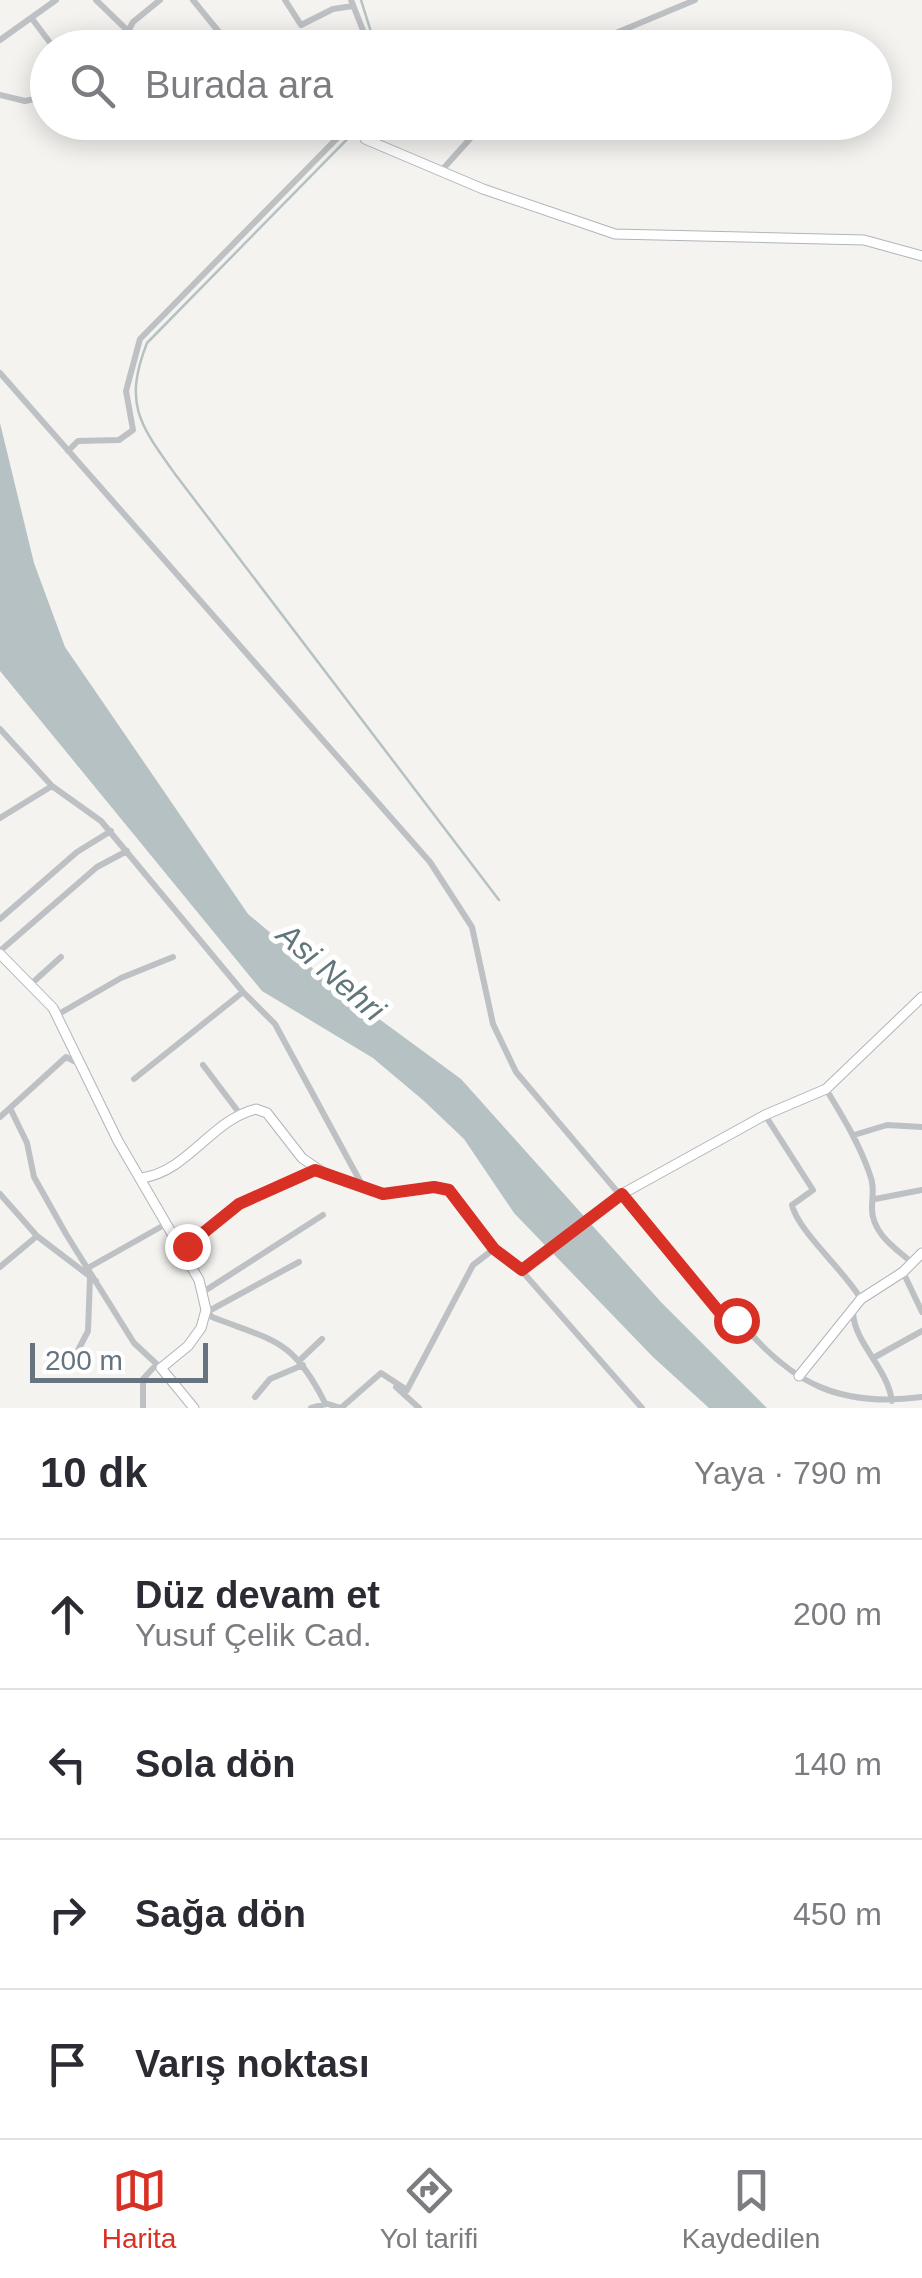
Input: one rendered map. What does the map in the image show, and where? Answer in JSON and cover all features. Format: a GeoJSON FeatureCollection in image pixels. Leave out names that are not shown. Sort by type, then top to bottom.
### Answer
{"type":"FeatureCollection","features":[{"type":"Feature","properties":{"kind":"street"},"geometry":{"type":"LineString","coordinates":[[0,40],[56,0]]}},
{"type":"Feature","properties":{"kind":"street"},"geometry":{"type":"LineString","coordinates":[[96,0],[109,21],[128,30],[160,0]]}},
{"type":"Feature","properties":{"kind":"street"},"geometry":{"type":"LineString","coordinates":[[193,0],[217,30]]}},
{"type":"Feature","properties":{"kind":"street"},"geometry":{"type":"LineString","coordinates":[[285,0],[302,25],[307,26],[352,3],[363,30]]}},
{"type":"Feature","properties":{"kind":"street"},"geometry":{"type":"LineString","coordinates":[[623,30],[695,0]]}},
{"type":"Feature","properties":{"kind":"street"},"geometry":{"type":"LineString","coordinates":[[33,20],[40,30]]}},
{"type":"Feature","properties":{"kind":"street"},"geometry":{"type":"LineString","coordinates":[[0,95],[30,100]]}},
{"type":"Feature","properties":{"kind":"street"},"geometry":{"type":"LineString","coordinates":[[68,451],[78,441],[119,440],[133,430],[126,390],[140,339],[338,140]]}},
{"type":"Feature","properties":{"kind":"street"},"geometry":{"type":"LineString","coordinates":[[370,140],[548,214],[615,234],[864,240],[922,256]]}},
{"type":"Feature","properties":{"kind":"street"},"geometry":{"type":"LineString","coordinates":[[442,170],[468,140]]}},
{"type":"Feature","properties":{"kind":"street"},"geometry":{"type":"LineString","coordinates":[[0,373],[449,886],[472,926],[490,1013],[504,1052],[532,1093],[725,1319],[739,1320],[767,1352],[799,1376],[842,1398],[892,1401],[922,1396]]}},
{"type":"Feature","properties":{"kind":"street"},"geometry":{"type":"LineString","coordinates":[[0,730],[52,786],[111,832],[243,992],[275,1024],[361,1184]]}},
{"type":"Feature","properties":{"kind":"street"},"geometry":{"type":"LineString","coordinates":[[0,818],[52,786]]}},
{"type":"Feature","properties":{"kind":"street"},"geometry":{"type":"LineString","coordinates":[[0,919],[77,852],[111,832]]}},
{"type":"Feature","properties":{"kind":"street"},"geometry":{"type":"LineString","coordinates":[[128,851],[97,868],[0,952],[58,1015],[118,1140],[182,1249],[203,1292],[207,1311]]}},
{"type":"Feature","properties":{"kind":"street"},"geometry":{"type":"LineString","coordinates":[[31,984],[61,957]]}},
{"type":"Feature","properties":{"kind":"street"},"geometry":{"type":"LineString","coordinates":[[58,1015],[121,978],[174,957]]}},
{"type":"Feature","properties":{"kind":"street"},"geometry":{"type":"LineString","coordinates":[[134,1078],[243,992]]}},
{"type":"Feature","properties":{"kind":"street"},"geometry":{"type":"LineString","coordinates":[[524,1269],[618,1196],[765,1115],[826,1089],[922,998]]}},
{"type":"Feature","properties":{"kind":"street"},"geometry":{"type":"LineString","coordinates":[[0,1117],[66,1057],[85,1067]]}},
{"type":"Feature","properties":{"kind":"street"},"geometry":{"type":"LineString","coordinates":[[203,1065],[240,1114]]}},
{"type":"Feature","properties":{"kind":"street"},"geometry":{"type":"LineString","coordinates":[[826,1089],[854,1136],[875,1200],[872,1211],[886,1241],[897,1255],[911,1262]]}},
{"type":"Feature","properties":{"kind":"street"},"geometry":{"type":"LineString","coordinates":[[10,1108],[27,1143],[34,1177],[66,1234],[134,1342],[194,1408]]}},
{"type":"Feature","properties":{"kind":"street"},"geometry":{"type":"LineString","coordinates":[[141,1178],[176,1164],[240,1114],[256,1109],[267,1113],[315,1170],[383,1194],[434,1187],[449,1190],[494,1249],[524,1269],[642,1408]]}},
{"type":"Feature","properties":{"kind":"street"},"geometry":{"type":"LineString","coordinates":[[765,1115],[813,1190],[792,1205],[796,1221],[834,1258],[858,1302],[854,1326],[886,1373],[892,1401]]}},
{"type":"Feature","properties":{"kind":"street"},"geometry":{"type":"LineString","coordinates":[[854,1136],[887,1125],[922,1127]]}},
{"type":"Feature","properties":{"kind":"street"},"geometry":{"type":"LineString","coordinates":[[182,1249],[239,1204],[315,1170]]}},
{"type":"Feature","properties":{"kind":"street"},"geometry":{"type":"LineString","coordinates":[[875,1200],[922,1190]]}},
{"type":"Feature","properties":{"kind":"street"},"geometry":{"type":"LineString","coordinates":[[0,1194],[37,1236],[92,1276]]}},
{"type":"Feature","properties":{"kind":"street"},"geometry":{"type":"LineString","coordinates":[[203,1292],[323,1216]]}},
{"type":"Feature","properties":{"kind":"street"},"geometry":{"type":"LineString","coordinates":[[92,1276],[167,1223]]}},
{"type":"Feature","properties":{"kind":"street"},"geometry":{"type":"LineString","coordinates":[[54,1248],[66,1234]]}},
{"type":"Feature","properties":{"kind":"street"},"geometry":{"type":"LineString","coordinates":[[0,1266],[37,1236]]}},
{"type":"Feature","properties":{"kind":"street"},"geometry":{"type":"LineString","coordinates":[[395,1386],[407,1390],[473,1265],[494,1249]]}},
{"type":"Feature","properties":{"kind":"street"},"geometry":{"type":"LineString","coordinates":[[799,1376],[858,1302],[903,1272],[922,1252]]}},
{"type":"Feature","properties":{"kind":"street"},"geometry":{"type":"LineString","coordinates":[[143,1408],[143,1379],[188,1346],[207,1311],[298,1262]]}},
{"type":"Feature","properties":{"kind":"street"},"geometry":{"type":"LineString","coordinates":[[903,1272],[922,1312]]}},
{"type":"Feature","properties":{"kind":"street"},"geometry":{"type":"LineString","coordinates":[[73,1360],[88,1330],[92,1276]]}},
{"type":"Feature","properties":{"kind":"street"},"geometry":{"type":"LineString","coordinates":[[207,1311],[276,1339],[301,1362],[328,1405]]}},
{"type":"Feature","properties":{"kind":"street"},"geometry":{"type":"LineString","coordinates":[[875,1357],[922,1332]]}},
{"type":"Feature","properties":{"kind":"street"},"geometry":{"type":"LineString","coordinates":[[255,1397],[270,1379],[301,1362],[322,1340]]}},
{"type":"Feature","properties":{"kind":"street"},"geometry":{"type":"LineString","coordinates":[[312,1408],[341,1408],[380,1374],[419,1408]]}},
{"type":"Feature","properties":{"kind":"shaded area"},"geometry":{"type":"Polygon","coordinates":[[[0,423],[34,563],[65,647],[248,914],[330,983],[461,1079],[660,1301],[767,1408],[709,1408],[653,1357],[514,1213],[464,1139],[424,1101],[373,1058],[262,991],[0,671],[0,423]]]}},
{"type":"Feature","properties":{"kind":"waterway"},"geometry":{"type":"LineString","coordinates":[[361,0],[370,30]]}},
{"type":"Feature","properties":{"kind":"waterway"},"geometry":{"type":"LineString","coordinates":[[346,140],[147,343],[136,382],[139,413],[152,441],[175,474],[499,900]]}},
{"type":"Feature","properties":{"kind":"route"},"geometry":{"type":"LineString","coordinates":[[187,1246],[239,1204],[315,1170],[373,1187],[383,1194],[434,1187],[449,1190],[494,1249],[522,1270],[622,1194],[725,1319],[736,1320]]}},
{"type":"Feature","properties":{"kind":"water label","name":"Asi Nehri"},"geometry":{"type":"Point","coordinates":[331,972]}}]}
